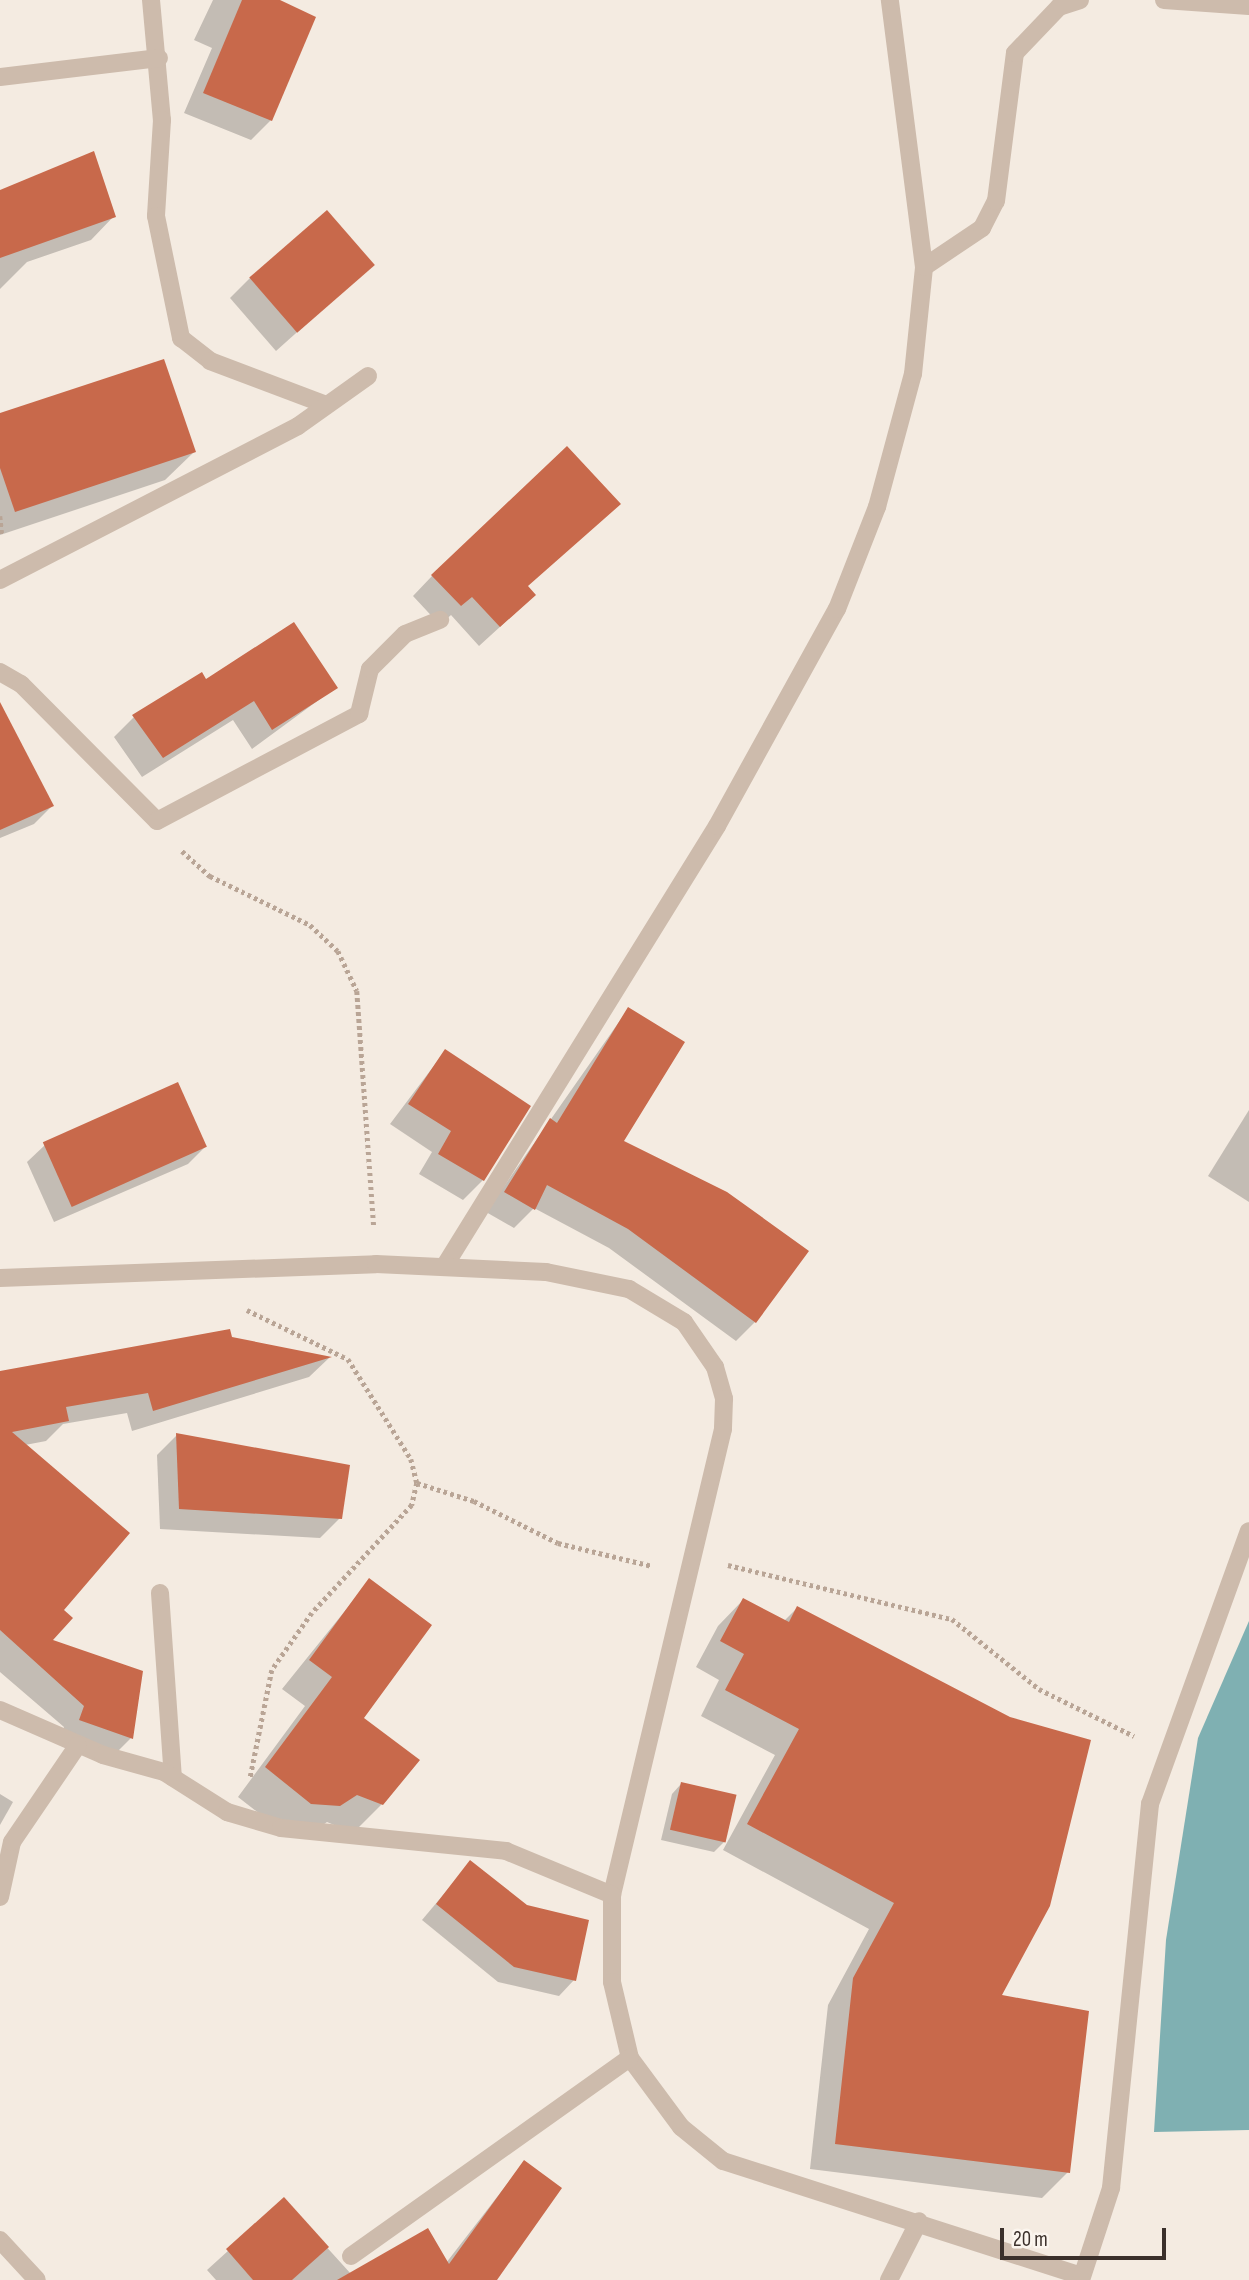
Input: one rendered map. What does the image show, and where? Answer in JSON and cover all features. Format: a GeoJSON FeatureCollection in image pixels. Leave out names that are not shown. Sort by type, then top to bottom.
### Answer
{"type":"FeatureCollection","features":[{"type":"Feature","properties":{"kind":"street"},"geometry":{"type":"LineString","coordinates":[[151,0],[159,58],[156,216],[181,338],[210,361],[324,404]]}},
{"type":"Feature","properties":{"kind":"street"},"geometry":{"type":"LineString","coordinates":[[444,1267],[717,826],[837,609],[877,507],[913,374],[924,267],[890,0]]}},
{"type":"Feature","properties":{"kind":"street"},"geometry":{"type":"LineString","coordinates":[[924,267],[982,228],[996,201],[1015,53],[1059,6],[1080,0]]}},
{"type":"Feature","properties":{"kind":"street"},"geometry":{"type":"LineString","coordinates":[[1164,0],[1249,6]]}},
{"type":"Feature","properties":{"kind":"street"},"geometry":{"type":"LineString","coordinates":[[0,77],[159,58]]}},
{"type":"Feature","properties":{"kind":"street"},"geometry":{"type":"LineString","coordinates":[[0,580],[298,426],[324,404],[368,376]]}},
{"type":"Feature","properties":{"kind":"street"},"geometry":{"type":"LineString","coordinates":[[0,672],[21,684],[157,821],[359,714],[370,669],[405,634],[440,620]]}},
{"type":"Feature","properties":{"kind":"street"},"geometry":{"type":"LineString","coordinates":[[0,1278],[208,1267],[376,1264],[444,1267],[597,1280],[629,1289],[684,1322],[715,1367],[724,1399],[693,1555],[612,1895],[612,1982],[630,2058],[681,2127],[723,2161],[919,2221],[1081,2278],[1111,2188],[1150,1804],[1249,1531]]}},
{"type":"Feature","properties":{"kind":"street"},"geometry":{"type":"LineString","coordinates":[[160,1593],[173,1778]]}},
{"type":"Feature","properties":{"kind":"street"},"geometry":{"type":"LineString","coordinates":[[0,1710],[78,1745],[173,1778],[248,1818],[281,1828],[506,1851],[612,1895]]}},
{"type":"Feature","properties":{"kind":"street"},"geometry":{"type":"LineString","coordinates":[[0,1897],[12,1842],[78,1745]]}},
{"type":"Feature","properties":{"kind":"street"},"geometry":{"type":"LineString","coordinates":[[351,2256],[630,2058]]}},
{"type":"Feature","properties":{"kind":"street"},"geometry":{"type":"LineString","coordinates":[[889,2280],[919,2221]]}},
{"type":"Feature","properties":{"kind":"street"},"geometry":{"type":"LineString","coordinates":[[0,2240],[37,2280]]}},
{"type":"Feature","properties":{"kind":"path"},"geometry":{"type":"LineString","coordinates":[[157,821],[210,876],[310,925],[338,950],[357,991],[376,1264]]}},
{"type":"Feature","properties":{"kind":"path"},"geometry":{"type":"LineString","coordinates":[[208,1267],[245,1309],[348,1359],[411,1459],[417,1483],[412,1505],[312,1613],[272,1670],[251,1749],[248,1818]]}},
{"type":"Feature","properties":{"kind":"path"},"geometry":{"type":"LineString","coordinates":[[417,1483],[474,1501],[558,1542],[688,1574]]}},
{"type":"Feature","properties":{"kind":"path"},"geometry":{"type":"LineString","coordinates":[[693,1555],[952,1619],[1039,1689],[1168,1755]]}},
{"type":"Feature","properties":{"kind":"water"},"geometry":{"type":"Polygon","coordinates":[[[1249,1621],[1249,2130],[1154,2132],[1166,1940],[1198,1738],[1249,1621]]]}},
{"type":"Feature","properties":{"kind":"building"},"geometry":{"type":"Polygon","coordinates":[[[242,0],[280,0],[316,17],[272,121],[203,93],[242,0]]]}},
{"type":"Feature","properties":{"kind":"building"},"geometry":{"type":"Polygon","coordinates":[[[94,151],[116,217],[0,258],[0,190],[94,151]]]}},
{"type":"Feature","properties":{"kind":"building"},"geometry":{"type":"Polygon","coordinates":[[[327,210],[375,265],[297,333],[249,278],[327,210]]]}},
{"type":"Feature","properties":{"kind":"building"},"geometry":{"type":"Polygon","coordinates":[[[164,359],[196,452],[15,512],[0,468],[0,413],[164,359]]]}},
{"type":"Feature","properties":{"kind":"building"},"geometry":{"type":"Polygon","coordinates":[[[567,446],[621,504],[528,586],[536,595],[500,627],[472,597],[461,606],[431,575],[567,446]]]}},
{"type":"Feature","properties":{"kind":"building"},"geometry":{"type":"Polygon","coordinates":[[[294,622],[338,688],[272,730],[254,701],[163,758],[132,715],[202,672],[206,679],[294,622]]]}},
{"type":"Feature","properties":{"kind":"building"},"geometry":{"type":"Polygon","coordinates":[[[0,702],[54,806],[0,830],[0,702]]]}},
{"type":"Feature","properties":{"kind":"building"},"geometry":{"type":"Polygon","coordinates":[[[628,1007],[685,1042],[624,1141],[727,1192],[809,1251],[756,1323],[628,1229],[547,1185],[535,1210],[504,1192],[550,1118],[557,1123],[628,1007]]]}},
{"type":"Feature","properties":{"kind":"building"},"geometry":{"type":"Polygon","coordinates":[[[445,1049],[531,1106],[484,1181],[438,1154],[451,1131],[408,1104],[445,1049]]]}},
{"type":"Feature","properties":{"kind":"building"},"geometry":{"type":"Polygon","coordinates":[[[178,1082],[207,1147],[72,1207],[43,1142],[178,1082]]]}},
{"type":"Feature","properties":{"kind":"building"},"geometry":{"type":"Polygon","coordinates":[[[230,1329],[232,1337],[332,1357],[153,1411],[148,1393],[66,1407],[69,1421],[12,1432],[130,1533],[64,1610],[73,1618],[53,1640],[143,1671],[133,1739],[79,1720],[84,1706],[0,1630],[0,1371],[230,1329]]]}},
{"type":"Feature","properties":{"kind":"building"},"geometry":{"type":"Polygon","coordinates":[[[176,1433],[350,1465],[342,1519],[179,1509],[176,1433]]]}},
{"type":"Feature","properties":{"kind":"building"},"geometry":{"type":"Polygon","coordinates":[[[369,1578],[432,1625],[364,1718],[420,1760],[383,1805],[357,1795],[340,1806],[311,1804],[265,1767],[332,1677],[309,1660],[369,1578]]]}},
{"type":"Feature","properties":{"kind":"building"},"geometry":{"type":"Polygon","coordinates":[[[743,1598],[789,1622],[797,1606],[1010,1717],[1091,1740],[1050,1906],[1002,1995],[1089,2011],[1070,2173],[835,2144],[853,1978],[894,1903],[747,1824],[799,1729],[725,1690],[744,1654],[720,1641],[743,1598]]]}},
{"type":"Feature","properties":{"kind":"building"},"geometry":{"type":"Polygon","coordinates":[[[681,1782],[737,1795],[726,1843],[670,1830],[681,1782]]]}},
{"type":"Feature","properties":{"kind":"building"},"geometry":{"type":"Polygon","coordinates":[[[470,1860],[527,1905],[589,1920],[576,1981],[514,1967],[436,1904],[470,1860]]]}},
{"type":"Feature","properties":{"kind":"building"},"geometry":{"type":"Polygon","coordinates":[[[524,2160],[562,2188],[497,2280],[337,2280],[428,2228],[449,2264],[524,2160]]]}},
{"type":"Feature","properties":{"kind":"building"},"geometry":{"type":"Polygon","coordinates":[[[284,2197],[329,2247],[292,2280],[253,2280],[226,2249],[284,2197]]]}}]}
